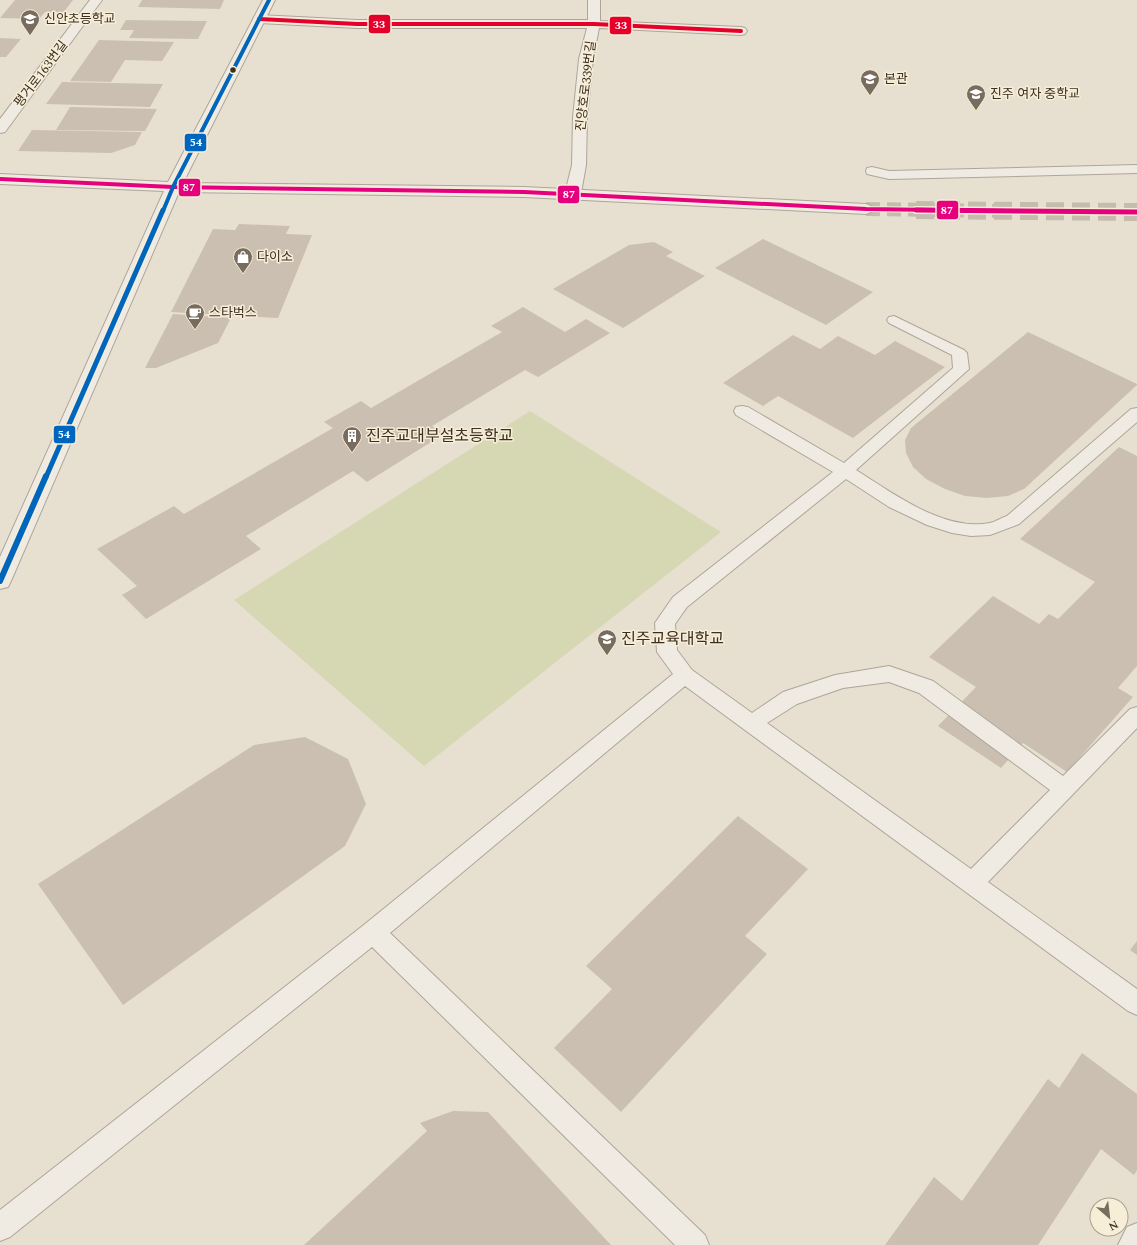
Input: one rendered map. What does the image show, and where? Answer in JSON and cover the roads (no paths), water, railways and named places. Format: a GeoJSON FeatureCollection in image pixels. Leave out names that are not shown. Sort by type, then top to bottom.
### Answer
{"type":"FeatureCollection","features":[{"type":"Feature","properties":{"kind":"street","name":"평거로163번길"},"geometry":{"type":"LineString","coordinates":[[0,129],[96,0]]}},
{"type":"Feature","properties":{"kind":"street"},"geometry":{"type":"LineString","coordinates":[[0,582],[173,187],[269,0]]}},
{"type":"Feature","properties":{"kind":"street"},"geometry":{"type":"LineString","coordinates":[[594,0],[594,24],[741,31]]}},
{"type":"Feature","properties":{"kind":"street","name":"진양호로339번길"},"geometry":{"type":"LineString","coordinates":[[259,19],[357,24],[594,24],[586,59],[580,117],[579,165],[573,193]]}},
{"type":"Feature","properties":{"kind":"street"},"geometry":{"type":"LineString","coordinates":[[0,179],[173,187],[573,193],[866,209]]}},
{"type":"Feature","properties":{"kind":"lane"},"geometry":{"type":"LineString","coordinates":[[872,171],[896,175],[1137,170]]}},
{"type":"Feature","properties":{"kind":"lane"},"geometry":{"type":"LineString","coordinates":[[894,320],[959,353],[961,369],[845,471],[680,602],[665,623],[667,652],[685,674],[1137,1004]]}},
{"type":"Feature","properties":{"kind":"lane"},"geometry":{"type":"LineString","coordinates":[[742,411],[922,517],[944,526],[968,530],[990,529],[1013,520],[1137,413]]}},
{"type":"Feature","properties":{"kind":"lane"},"geometry":{"type":"LineString","coordinates":[[0,1227],[373,932],[685,674]]}},
{"type":"Feature","properties":{"kind":"lane"},"geometry":{"type":"LineString","coordinates":[[752,723],[790,698],[842,680],[889,674],[926,687],[1065,789]]}},
{"type":"Feature","properties":{"kind":"lane"},"geometry":{"type":"LineString","coordinates":[[972,883],[1137,715]]}},
{"type":"Feature","properties":{"kind":"lane"},"geometry":{"type":"LineString","coordinates":[[373,932],[695,1245]]}},
{"type":"Feature","properties":{"kind":"lane"},"geometry":{"type":"LineString","coordinates":[[1132,1245],[1137,1237]]}},
{"type":"Feature","properties":{"kind":"tunnel"},"geometry":{"type":"LineString","coordinates":[[866,209],[971,210]]}},
{"type":"Feature","properties":{"kind":"tunnel"},"geometry":{"type":"LineString","coordinates":[[916,210],[971,210]]}},
{"type":"Feature","properties":{"kind":"tunnel"},"geometry":{"type":"LineString","coordinates":[[971,210],[1137,212]]}},
{"type":"Feature","properties":{"kind":"tunnel"},"geometry":{"type":"LineString","coordinates":[[971,210],[1006,211]]}},
{"type":"Feature","properties":{"kind":"place","name":"신안초등학교"},"geometry":{"type":"Point","coordinates":[30,36]}},
{"type":"Feature","properties":{"kind":"place","name":"본관"},"geometry":{"type":"Point","coordinates":[870,96]}},
{"type":"Feature","properties":{"kind":"place","name":"진주 여자 중학교"},"geometry":{"type":"Point","coordinates":[976,111]}},
{"type":"Feature","properties":{"kind":"place","name":"다이소"},"geometry":{"type":"Point","coordinates":[243,274]}},
{"type":"Feature","properties":{"kind":"place","name":"스타벅스"},"geometry":{"type":"Point","coordinates":[195,330]}},
{"type":"Feature","properties":{"kind":"place","name":"진주교대부설초등학교"},"geometry":{"type":"Point","coordinates":[352,453]}},
{"type":"Feature","properties":{"kind":"place","name":"진주교육대학교"},"geometry":{"type":"Point","coordinates":[607,656]}}]}
